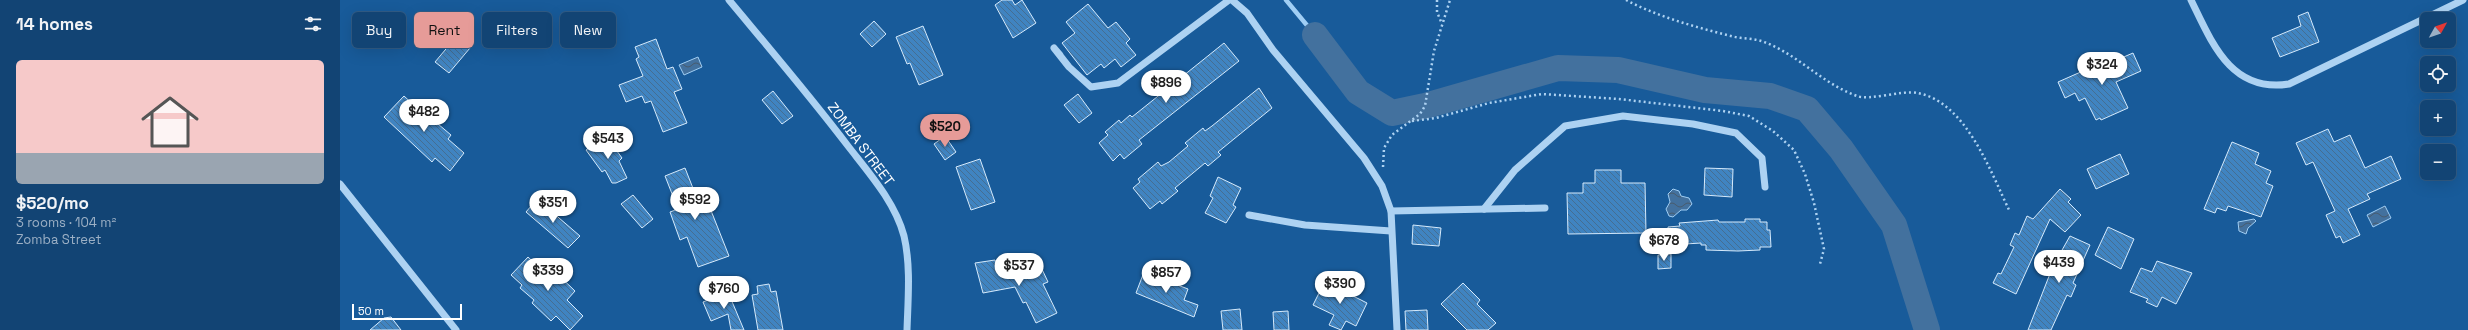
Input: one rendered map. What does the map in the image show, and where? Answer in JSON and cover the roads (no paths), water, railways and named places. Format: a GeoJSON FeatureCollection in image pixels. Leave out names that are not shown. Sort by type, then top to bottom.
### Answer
{"type":"FeatureCollection","features":[{"type":"Feature","properties":{"kind":"street","name":"ZOMBA STREET"},"geometry":{"type":"LineString","coordinates":[[729,0],[821,111],[870,174],[894,210],[900,223],[906,249],[907,330]]}},
{"type":"Feature","properties":{"kind":"street"},"geometry":{"type":"LineString","coordinates":[[1060,55],[1054,48],[1069,67],[1091,87],[1118,83],[1230,0],[1247,13],[1273,50],[1364,158],[1382,186],[1391,211],[1397,330]]}},
{"type":"Feature","properties":{"kind":"street"},"geometry":{"type":"LineString","coordinates":[[2191,0],[2213,46],[2222,57],[2234,70],[2258,84],[2271,87],[2289,84],[2463,0]]}},
{"type":"Feature","properties":{"kind":"street"},"geometry":{"type":"LineString","coordinates":[[1484,209],[1515,170],[1565,126],[1623,116],[1693,124],[1736,133],[1762,158],[1766,187]]}},
{"type":"Feature","properties":{"kind":"street"},"geometry":{"type":"LineString","coordinates":[[340,184],[456,330]]}},
{"type":"Feature","properties":{"kind":"street"},"geometry":{"type":"LineString","coordinates":[[1391,211],[1546,208]]}},
{"type":"Feature","properties":{"kind":"street"},"geometry":{"type":"LineString","coordinates":[[1249,215],[1305,225],[1391,231]]}},
{"type":"Feature","properties":{"kind":"water"},"geometry":{"type":"Polygon","coordinates":[[[698,57],[702,67],[684,75],[679,65],[698,57]]]}},
{"type":"Feature","properties":{"kind":"water"},"geometry":{"type":"Polygon","coordinates":[[[1673,189],[1679,191],[1681,196],[1689,198],[1692,204],[1687,210],[1681,210],[1673,217],[1669,216],[1666,209],[1670,202],[1668,194],[1673,189]]]}},
{"type":"Feature","properties":{"kind":"water"},"geometry":{"type":"Polygon","coordinates":[[[2385,206],[2391,218],[2373,227],[2367,215],[2385,206]]]}},
{"type":"Feature","properties":{"kind":"water"},"geometry":{"type":"Polygon","coordinates":[[[2254,219],[2256,221],[2248,228],[2246,234],[2239,231],[2238,222],[2254,219]]]}},
{"type":"Feature","properties":{"kind":"waterway"},"geometry":{"type":"LineString","coordinates":[[1286,0],[1315,35]]}},
{"type":"Feature","properties":{"kind":"waterway"},"geometry":{"type":"LineString","coordinates":[[1315,35],[1358,92],[1392,113],[1425,106],[1558,68],[1618,70],[1705,90],[1770,96],[1807,109],[1841,149],[1894,225],[1927,330]]}}]}
